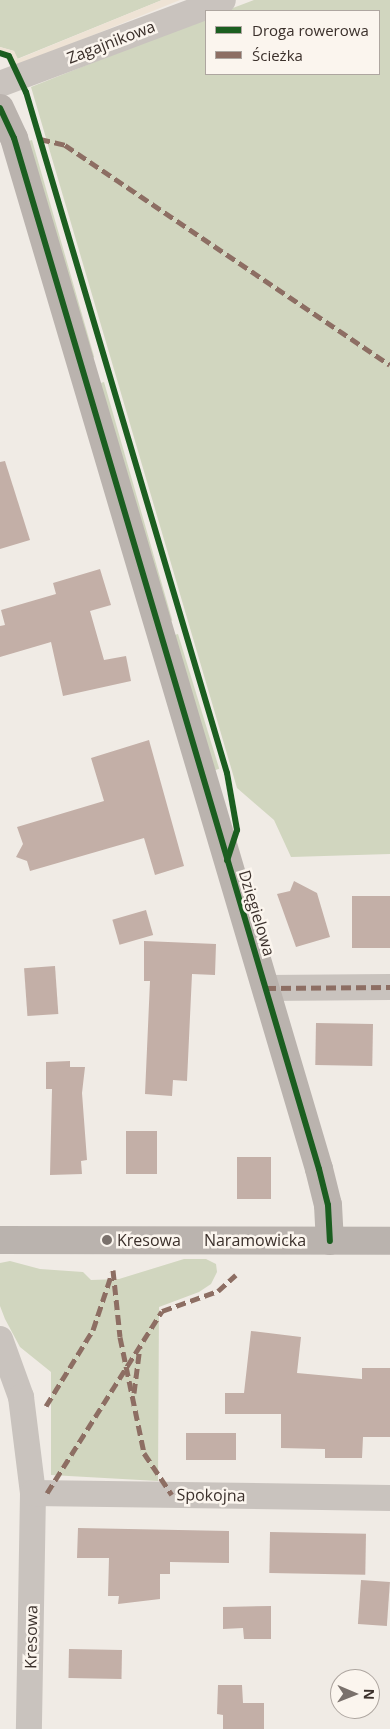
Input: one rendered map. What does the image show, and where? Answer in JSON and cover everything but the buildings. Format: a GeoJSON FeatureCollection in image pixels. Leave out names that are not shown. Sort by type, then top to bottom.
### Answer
{"type":"FeatureCollection","features":[{"type":"Feature","properties":{"kind":"street","name":"Zagajnikowa"},"geometry":{"type":"LineString","coordinates":[[0,84],[223,0]]}},
{"type":"Feature","properties":{"kind":"street","name":"Dzięgielowa"},"geometry":{"type":"LineString","coordinates":[[0,108],[14,138],[327,1196],[330,1241]]}},
{"type":"Feature","properties":{"kind":"street"},"geometry":{"type":"LineString","coordinates":[[266,988],[390,987]]}},
{"type":"Feature","properties":{"kind":"street","name":"Naramowicka"},"geometry":{"type":"LineString","coordinates":[[0,1240],[390,1241]]}},
{"type":"Feature","properties":{"kind":"street","name":"Kresowa"},"geometry":{"type":"LineString","coordinates":[[0,1339],[21,1397],[33,1493],[29,1729]]}},
{"type":"Feature","properties":{"kind":"street","name":"Spokojna"},"geometry":{"type":"LineString","coordinates":[[33,1493],[390,1498]]}},
{"type":"Feature","properties":{"kind":"green space"},"geometry":{"type":"Polygon","coordinates":[[[0,0],[162,0],[17,59],[14,51],[0,47],[0,0]]]}},
{"type":"Feature","properties":{"kind":"green space"},"geometry":{"type":"Polygon","coordinates":[[[254,0],[390,0],[390,854],[291,857],[274,820],[237,788],[31,87],[205,18],[205,75],[380,75],[380,10],[228,10],[254,0]]]}},
{"type":"Feature","properties":{"kind":"green space"},"geometry":{"type":"Polygon","coordinates":[[[32,140],[94,357],[89,359],[27,141],[32,140]]]}},
{"type":"Feature","properties":{"kind":"green space"},"geometry":{"type":"Polygon","coordinates":[[[104,382],[172,620],[165,623],[96,384],[104,382]]]}},
{"type":"Feature","properties":{"kind":"green space"},"geometry":{"type":"Polygon","coordinates":[[[178,634],[219,769],[213,771],[171,636],[178,634]]]}},
{"type":"Feature","properties":{"kind":"green space"},"geometry":{"type":"Polygon","coordinates":[[[184,1259],[206,1259],[216,1264],[217,1272],[211,1284],[199,1292],[159,1307],[158,1481],[51,1475],[51,1372],[20,1347],[5,1319],[0,1306],[0,1263],[10,1261],[40,1269],[83,1272],[91,1280],[119,1279],[184,1259]]]}},
{"type":"Feature","properties":{"kind":"shaded area"},"geometry":{"type":"Polygon","coordinates":[[[162,0],[180,0],[14,67],[9,56],[0,53],[0,47],[14,51],[18,59],[162,0]]]}},
{"type":"Feature","properties":{"kind":"marked path"},"geometry":{"type":"LineString","coordinates":[[40,139],[65,145],[390,365]]}},
{"type":"Feature","properties":{"kind":"marked path"},"geometry":{"type":"LineString","coordinates":[[266,988],[390,987]]}},
{"type":"Feature","properties":{"kind":"marked path"},"geometry":{"type":"LineString","coordinates":[[113,1270],[120,1337],[144,1453],[172,1495]]}},
{"type":"Feature","properties":{"kind":"marked path"},"geometry":{"type":"LineString","coordinates":[[46,1406],[93,1330],[112,1273]]}},
{"type":"Feature","properties":{"kind":"marked path"},"geometry":{"type":"LineString","coordinates":[[47,1493],[162,1311],[218,1291],[236,1275]]}},
{"type":"Feature","properties":{"kind":"marked path"},"geometry":{"type":"LineString","coordinates":[[134,1393],[140,1346]]}},
{"type":"Feature","properties":{"kind":"cycle path"},"geometry":{"type":"LineString","coordinates":[[0,53],[9,56],[26,92],[227,773],[237,830],[227,860]]}},
{"type":"Feature","properties":{"kind":"cycle path"},"geometry":{"type":"LineString","coordinates":[[0,108],[14,138],[319,1169],[328,1205],[330,1241]]}},
{"type":"Feature","properties":{"kind":"place","name":"Kresowa"},"geometry":{"type":"Point","coordinates":[107,1240]}}]}
